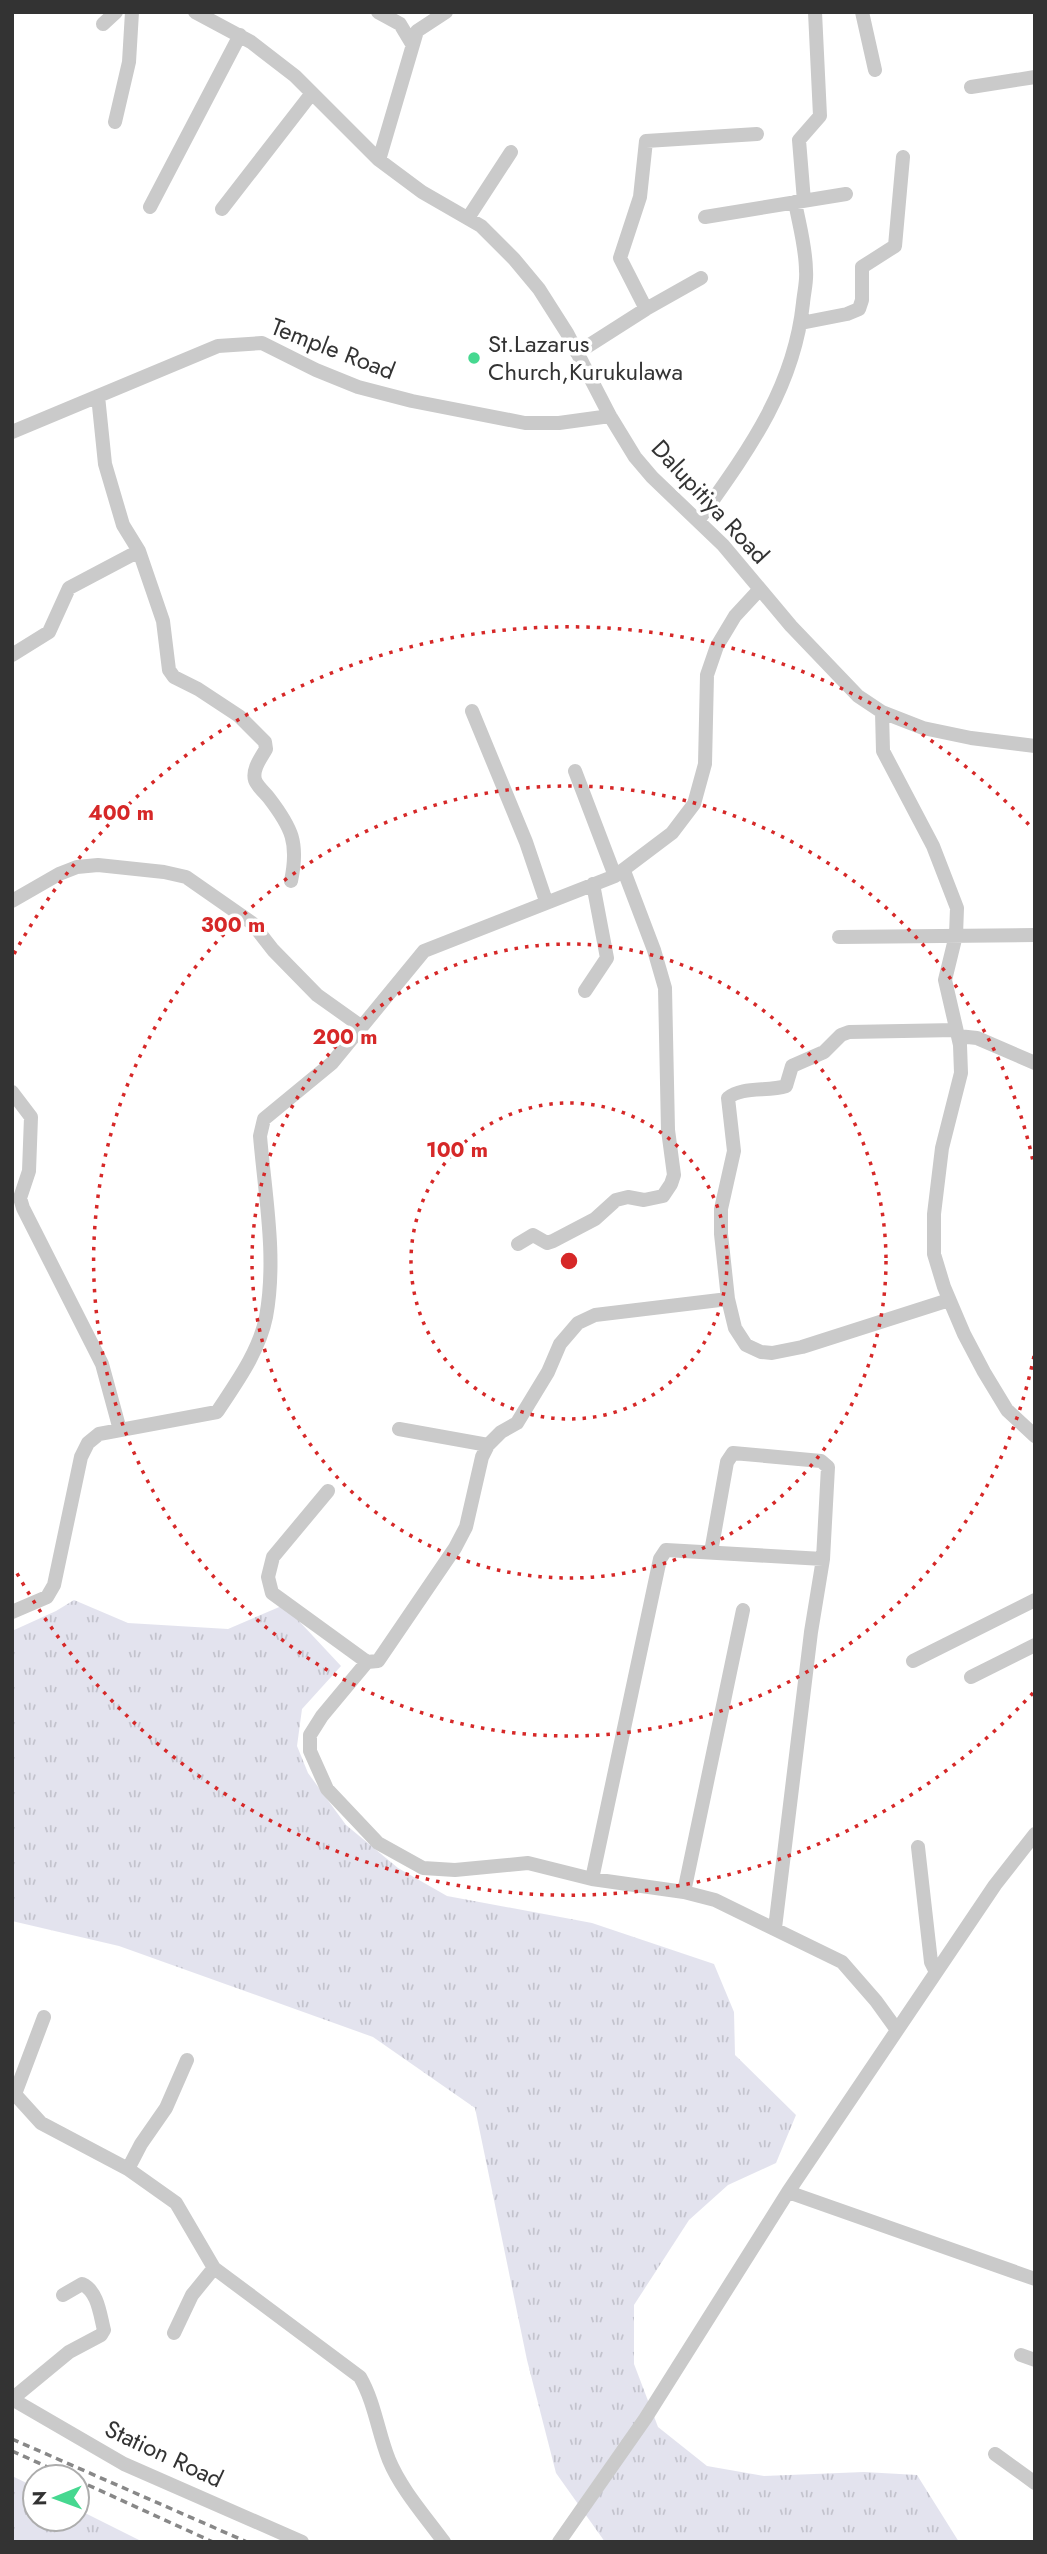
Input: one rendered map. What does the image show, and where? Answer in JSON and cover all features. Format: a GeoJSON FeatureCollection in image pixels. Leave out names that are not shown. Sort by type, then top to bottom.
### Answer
{"type":"FeatureCollection","features":[{"type":"Feature","properties":{"kind":"street"},"geometry":{"type":"LineString","coordinates":[[103,23],[116,12]]}},
{"type":"Feature","properties":{"kind":"street"},"geometry":{"type":"LineString","coordinates":[[115,122],[129,62],[132,12]]}},
{"type":"Feature","properties":{"kind":"street","name":"Dalupitiya Road"},"geometry":{"type":"LineString","coordinates":[[194,12],[240,36],[295,76],[379,160],[422,192],[481,226],[514,259],[539,289],[635,457],[652,477],[723,545],[822,660],[859,696],[882,712],[923,728],[945,734],[1035,746]]}},
{"type":"Feature","properties":{"kind":"street"},"geometry":{"type":"LineString","coordinates":[[377,12],[400,24],[412,44]]}},
{"type":"Feature","properties":{"kind":"street"},"geometry":{"type":"LineString","coordinates":[[379,160],[417,31],[446,12]]}},
{"type":"Feature","properties":{"kind":"street"},"geometry":{"type":"LineString","coordinates":[[698,521],[738,465],[774,404],[788,374],[801,323],[806,271],[800,201],[799,140],[820,116],[815,12]]}},
{"type":"Feature","properties":{"kind":"street"},"geometry":{"type":"LineString","coordinates":[[862,12],[875,71]]}},
{"type":"Feature","properties":{"kind":"street"},"geometry":{"type":"LineString","coordinates":[[150,207],[240,36]]}},
{"type":"Feature","properties":{"kind":"street"},"geometry":{"type":"LineString","coordinates":[[971,87],[1035,77]]}},
{"type":"Feature","properties":{"kind":"street"},"geometry":{"type":"LineString","coordinates":[[222,209],[312,93]]}},
{"type":"Feature","properties":{"kind":"street"},"geometry":{"type":"LineString","coordinates":[[646,309],[620,258],[640,197],[646,141],[757,134]]}},
{"type":"Feature","properties":{"kind":"street"},"geometry":{"type":"LineString","coordinates":[[468,218],[511,152]]}},
{"type":"Feature","properties":{"kind":"street"},"geometry":{"type":"LineString","coordinates":[[801,323],[859,309],[862,300],[862,267],[895,246],[903,157]]}},
{"type":"Feature","properties":{"kind":"street"},"geometry":{"type":"LineString","coordinates":[[705,217],[846,194]]}},
{"type":"Feature","properties":{"kind":"street"},"geometry":{"type":"LineString","coordinates":[[577,353],[701,278]]}},
{"type":"Feature","properties":{"kind":"street","name":"Temple Road"},"geometry":{"type":"LineString","coordinates":[[12,432],[218,346],[262,343],[358,387],[412,401],[525,423],[559,423],[610,416]]}},
{"type":"Feature","properties":{"kind":"street"},"geometry":{"type":"LineString","coordinates":[[98,396],[104,464],[123,525],[139,551],[163,621],[169,670],[174,677],[239,716],[265,742],[267,750],[256,768],[255,781],[284,818],[293,840],[296,858],[291,881]]}},
{"type":"Feature","properties":{"kind":"street"},"geometry":{"type":"LineString","coordinates":[[12,655],[50,632],[69,588],[139,551]]}},
{"type":"Feature","properties":{"kind":"street"},"geometry":{"type":"LineString","coordinates":[[12,1612],[47,1597],[54,1585],[81,1457],[88,1443],[99,1434],[217,1412],[249,1362],[266,1319],[270,1254],[260,1136],[264,1119],[332,1063],[424,951],[619,873],[672,833],[694,804],[705,764],[707,675],[717,646],[735,616],[759,590]]}},
{"type":"Feature","properties":{"kind":"street"},"geometry":{"type":"LineString","coordinates":[[472,711],[526,842],[546,901]]}},
{"type":"Feature","properties":{"kind":"street"},"geometry":{"type":"LineString","coordinates":[[882,712],[883,751],[933,846],[957,908],[956,934],[945,979],[957,1033],[961,1073],[942,1148],[934,1214],[934,1254],[949,1300],[964,1334],[1007,1410],[1035,1436]]}},
{"type":"Feature","properties":{"kind":"street"},"geometry":{"type":"LineString","coordinates":[[518,1244],[533,1236],[547,1243],[595,1219],[616,1200],[628,1197],[644,1200],[663,1196],[674,1175],[668,1130],[664,988],[654,950],[575,771]]}},
{"type":"Feature","properties":{"kind":"street"},"geometry":{"type":"LineString","coordinates":[[12,901],[59,873],[76,867],[98,865],[186,877],[252,923],[273,950],[317,995],[362,1027]]}},
{"type":"Feature","properties":{"kind":"street"},"geometry":{"type":"LineString","coordinates":[[585,991],[607,958],[593,884]]}},
{"type":"Feature","properties":{"kind":"street"},"geometry":{"type":"LineString","coordinates":[[839,937],[1035,934]]}},
{"type":"Feature","properties":{"kind":"street"},"geometry":{"type":"LineString","coordinates":[[949,1300],[802,1347],[772,1353],[761,1352],[746,1345],[735,1328],[728,1299],[721,1234],[722,1209],[734,1152],[728,1098],[735,1092],[786,1086],[792,1066],[824,1052],[841,1035],[849,1032],[957,1033],[977,1038],[1035,1063]]}},
{"type":"Feature","properties":{"kind":"street"},"geometry":{"type":"LineString","coordinates":[[12,1092],[32,1117],[29,1171],[20,1198],[23,1208],[102,1364],[120,1430]]}},
{"type":"Feature","properties":{"kind":"street"},"geometry":{"type":"LineString","coordinates":[[328,1491],[272,1557],[268,1577],[272,1594],[367,1662],[378,1661],[456,1548],[466,1527],[482,1457],[488,1445],[500,1432],[517,1423],[548,1372],[560,1344],[578,1323],[595,1315],[728,1299]]}},
{"type":"Feature","properties":{"kind":"street"},"geometry":{"type":"LineString","coordinates":[[399,1429],[488,1445]]}},
{"type":"Feature","properties":{"kind":"street"},"geometry":{"type":"LineString","coordinates":[[711,1552],[727,1462],[733,1452],[821,1461],[828,1467],[823,1559],[811,1632],[775,1928]]}},
{"type":"Feature","properties":{"kind":"street"},"geometry":{"type":"LineString","coordinates":[[592,1879],[660,1559],[666,1550],[823,1559]]}},
{"type":"Feature","properties":{"kind":"street"},"geometry":{"type":"LineString","coordinates":[[913,1661],[1035,1600]]}},
{"type":"Feature","properties":{"kind":"street"},"geometry":{"type":"LineString","coordinates":[[684,1892],[743,1610]]}},
{"type":"Feature","properties":{"kind":"street"},"geometry":{"type":"LineString","coordinates":[[971,1676],[1035,1645]]}},
{"type":"Feature","properties":{"kind":"street"},"geometry":{"type":"LineString","coordinates":[[367,1662],[322,1716],[310,1735],[310,1751],[327,1790],[378,1843],[423,1868],[455,1870],[528,1863],[592,1879],[684,1892],[715,1900],[842,1962],[897,2030]]}},
{"type":"Feature","properties":{"kind":"street"},"geometry":{"type":"LineString","coordinates":[[559,2542],[645,2418],[788,2192],[995,1885],[1035,1834]]}},
{"type":"Feature","properties":{"kind":"street"},"geometry":{"type":"LineString","coordinates":[[918,1847],[930,1962],[936,1972]]}},
{"type":"Feature","properties":{"kind":"street"},"geometry":{"type":"LineString","coordinates":[[44,2017],[14,2093],[41,2123],[128,2169],[176,2203],[214,2268],[360,2377],[367,2389],[389,2460],[444,2542]]}},
{"type":"Feature","properties":{"kind":"street"},"geometry":{"type":"LineString","coordinates":[[128,2169],[166,2108],[187,2060]]}},
{"type":"Feature","properties":{"kind":"street"},"geometry":{"type":"LineString","coordinates":[[788,2192],[1035,2279]]}},
{"type":"Feature","properties":{"kind":"street"},"geometry":{"type":"LineString","coordinates":[[174,2333],[192,2295],[214,2268]]}},
{"type":"Feature","properties":{"kind":"street"},"geometry":{"type":"LineString","coordinates":[[12,2399],[69,2352],[101,2335],[104,2330],[95,2297],[87,2286],[82,2284],[62,2295]]}},
{"type":"Feature","properties":{"kind":"street","name":"Station Road"},"geometry":{"type":"LineString","coordinates":[[12,2399],[124,2464],[302,2542]]}},
{"type":"Feature","properties":{"kind":"street"},"geometry":{"type":"LineString","coordinates":[[995,2454],[1035,2483]]}},
{"type":"Feature","properties":{"kind":"green space"},"geometry":{"type":"Polygon","coordinates":[[[74,1600],[128,1623],[228,1629],[284,1605],[341,1666],[302,1709],[297,1746],[308,1773],[346,1825],[398,1868],[447,1896],[592,1923],[714,1964],[734,2012],[735,2055],[796,2115],[776,2163],[728,2185],[689,2220],[634,2305],[634,2364],[658,2427],[707,2466],[764,2476],[864,2472],[917,2475],[959,2542],[605,2542],[556,2473],[527,2360],[475,2108],[373,2037],[119,1946],[12,1921],[12,1631],[74,1600]]]}},
{"type":"Feature","properties":{"kind":"green space"},"geometry":{"type":"Polygon","coordinates":[[[12,2476],[21,2480],[21,2533],[91,2533],[91,2516],[143,2542],[12,2542],[12,2476]]]}},
{"type":"Feature","properties":{"kind":"railway"},"geometry":{"type":"LineString","coordinates":[[12,2439],[247,2542]]}},
{"type":"Feature","properties":{"kind":"railway"},"geometry":{"type":"LineString","coordinates":[[12,2451],[39,2463]]}},
{"type":"Feature","properties":{"kind":"railway"},"geometry":{"type":"LineString","coordinates":[[91,2486],[213,2542]]}},
{"type":"Feature","properties":{"kind":"place","name":"St.Lazarus Church,Kurukulawa"},"geometry":{"type":"Point","coordinates":[474,358]}}]}
